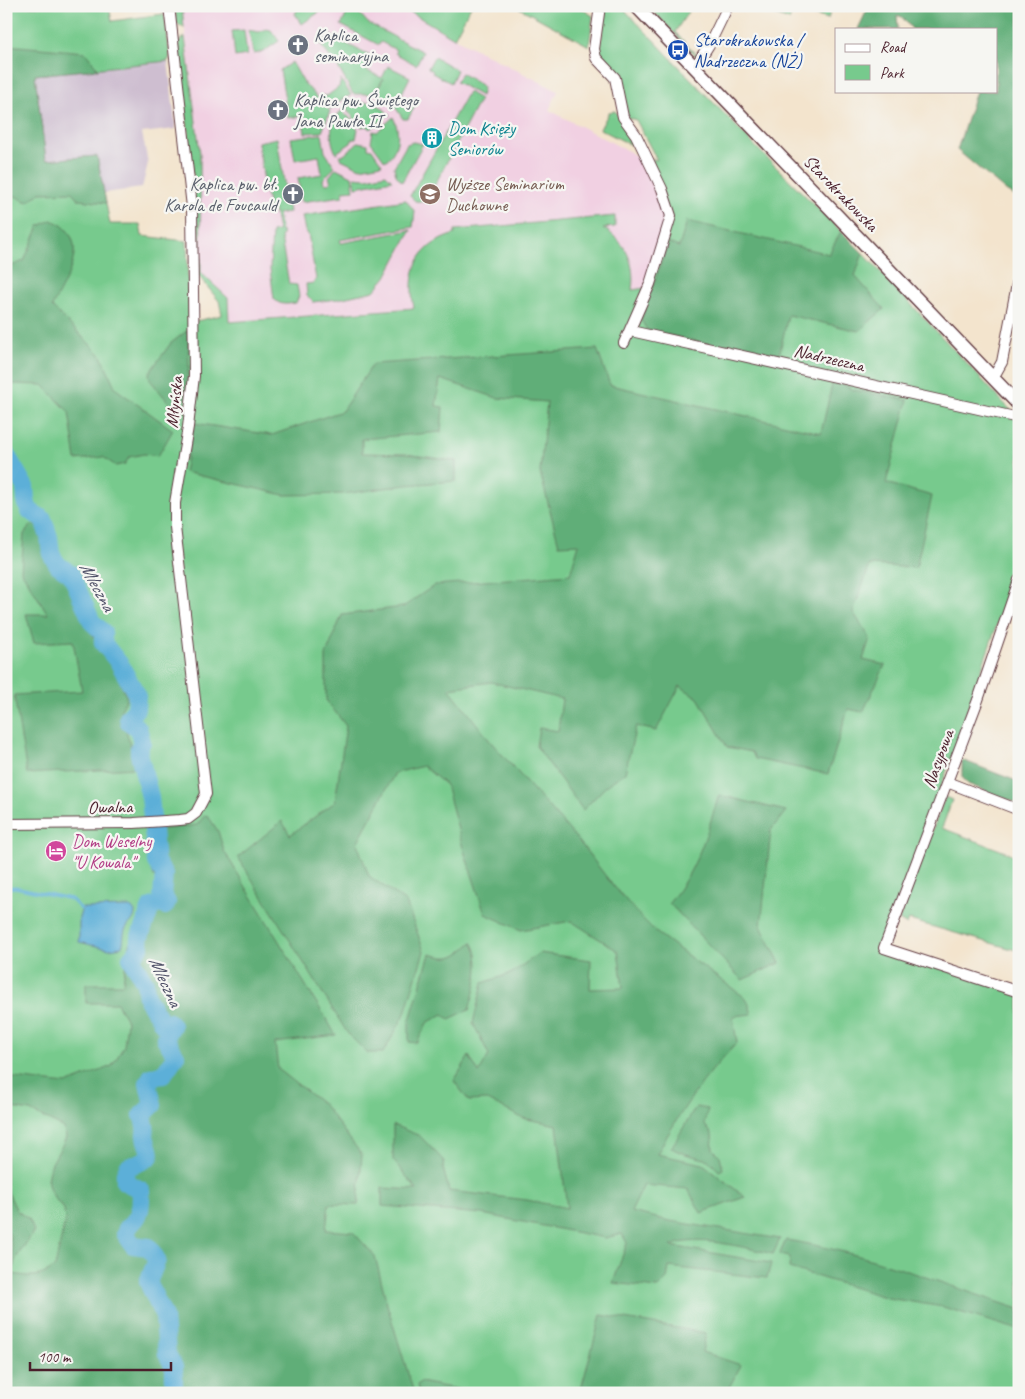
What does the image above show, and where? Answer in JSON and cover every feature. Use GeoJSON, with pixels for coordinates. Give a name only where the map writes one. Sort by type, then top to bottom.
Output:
{"type":"FeatureCollection","features":[{"type":"Feature","properties":{"kind":"street","name":"Młyńska"},"geometry":{"type":"LineString","coordinates":[[169,6],[192,207],[194,376],[188,427],[175,503],[174,527],[205,777],[204,800]]}},
{"type":"Feature","properties":{"kind":"street"},"geometry":{"type":"LineString","coordinates":[[600,6],[594,49],[596,58],[615,78],[623,116],[636,135],[662,189],[671,216],[650,284],[631,331],[624,343]]}},
{"type":"Feature","properties":{"kind":"street","name":"Starokrakowska"},"geometry":{"type":"LineString","coordinates":[[636,6],[1019,405]]}},
{"type":"Feature","properties":{"kind":"street"},"geometry":{"type":"LineString","coordinates":[[695,67],[710,43],[728,6]]}},
{"type":"Feature","properties":{"kind":"street"},"geometry":{"type":"LineString","coordinates":[[993,378],[1002,362],[1019,274]]}},
{"type":"Feature","properties":{"kind":"street","name":"Nadrzeczna"},"geometry":{"type":"LineString","coordinates":[[631,331],[1019,418]]}},
{"type":"Feature","properties":{"kind":"street","name":"Nasypowa"},"geometry":{"type":"LineString","coordinates":[[1019,580],[947,782],[884,948],[1019,992]]}},
{"type":"Feature","properties":{"kind":"street"},"geometry":{"type":"LineString","coordinates":[[947,782],[1019,810]]}},
{"type":"Feature","properties":{"kind":"street","name":"Owalna"},"geometry":{"type":"LineString","coordinates":[[6,824],[147,822],[188,819],[196,813],[204,800]]}},
{"type":"Feature","properties":{"kind":"shaded area","name":"Wyższe Seminarium Duchowne"},"geometry":{"type":"Polygon","coordinates":[[[182,6],[400,6],[454,38],[558,91],[549,110],[630,152],[650,170],[667,217],[645,288],[202,375],[229,322],[228,298],[201,273],[200,153],[182,6]]]}},
{"type":"Feature","properties":{"kind":"shaded area"},"geometry":{"type":"Polygon","coordinates":[[[168,61],[176,129],[142,133],[148,163],[142,188],[104,193],[97,156],[46,161],[35,75],[168,61]]]}},
{"type":"Feature","properties":{"kind":"green space"},"geometry":{"type":"Polygon","coordinates":[[[6,6],[109,6],[112,21],[163,14],[165,17],[170,57],[168,61],[35,75],[46,160],[97,156],[110,224],[140,224],[142,236],[187,241],[189,327],[196,321],[222,315],[219,301],[197,274],[194,184],[178,42],[185,37],[200,153],[201,273],[228,298],[229,322],[414,308],[412,283],[418,262],[423,253],[432,245],[455,234],[455,230],[615,216],[615,227],[603,228],[618,240],[628,254],[633,280],[632,290],[645,288],[667,217],[652,159],[657,160],[636,120],[628,118],[621,78],[599,57],[606,6],[621,6],[756,147],[863,253],[1019,419],[1019,566],[1006,598],[946,773],[880,947],[1019,994],[1019,1393],[6,1393],[6,6]]]}},
{"type":"Feature","properties":{"kind":"green space"},"geometry":{"type":"Polygon","coordinates":[[[175,6],[182,6],[184,28],[176,23],[175,6]]]}},
{"type":"Feature","properties":{"kind":"green space"},"geometry":{"type":"Polygon","coordinates":[[[299,6],[322,6],[318,13],[302,24],[295,14],[299,6]]]}},
{"type":"Feature","properties":{"kind":"green space"},"geometry":{"type":"Polygon","coordinates":[[[351,6],[368,23],[423,52],[416,65],[395,53],[396,50],[381,42],[379,45],[341,25],[351,6]]]}},
{"type":"Feature","properties":{"kind":"green space"},"geometry":{"type":"Polygon","coordinates":[[[400,6],[471,6],[454,38],[400,6]]]}},
{"type":"Feature","properties":{"kind":"green space"},"geometry":{"type":"Polygon","coordinates":[[[516,6],[578,6],[593,16],[589,46],[516,6]]]}},
{"type":"Feature","properties":{"kind":"green space"},"geometry":{"type":"Polygon","coordinates":[[[648,6],[692,6],[675,32],[696,54],[706,44],[697,57],[648,6]]]}},
{"type":"Feature","properties":{"kind":"green space"},"geometry":{"type":"Polygon","coordinates":[[[767,6],[832,6],[828,19],[793,9],[789,20],[765,11],[767,6]]]}},
{"type":"Feature","properties":{"kind":"green space"},"geometry":{"type":"Polygon","coordinates":[[[869,6],[1019,6],[1017,197],[1007,192],[957,150],[976,92],[998,92],[998,28],[911,28],[902,17],[897,15],[898,28],[858,28],[869,6]]]}},
{"type":"Feature","properties":{"kind":"green space"},"geometry":{"type":"Polygon","coordinates":[[[266,29],[271,30],[279,41],[263,52],[254,54],[248,30],[259,32],[266,29]]]}},
{"type":"Feature","properties":{"kind":"green space"},"geometry":{"type":"Polygon","coordinates":[[[244,30],[247,55],[235,57],[232,31],[244,30]]]}},
{"type":"Feature","properties":{"kind":"green space"},"geometry":{"type":"Polygon","coordinates":[[[330,35],[372,57],[366,70],[382,78],[388,66],[410,77],[400,97],[415,106],[408,119],[403,119],[392,102],[376,94],[383,79],[374,94],[353,94],[338,67],[319,43],[330,35]]]}},
{"type":"Feature","properties":{"kind":"green space"},"geometry":{"type":"Polygon","coordinates":[[[6,45],[85,52],[98,69],[35,75],[46,160],[97,156],[106,203],[79,200],[72,192],[40,193],[27,202],[9,193],[6,187],[6,45]]]}},
{"type":"Feature","properties":{"kind":"green space"},"geometry":{"type":"Polygon","coordinates":[[[434,57],[457,70],[451,83],[432,73],[433,71],[428,68],[434,57]]]}},
{"type":"Feature","properties":{"kind":"green space"},"geometry":{"type":"Polygon","coordinates":[[[292,62],[304,83],[330,111],[322,132],[305,133],[302,116],[288,118],[280,70],[292,62]]]}},
{"type":"Feature","properties":{"kind":"green space"},"geometry":{"type":"Polygon","coordinates":[[[461,73],[481,85],[483,88],[481,96],[456,82],[461,73]]]}},
{"type":"Feature","properties":{"kind":"green space"},"geometry":{"type":"Polygon","coordinates":[[[341,80],[351,95],[341,100],[331,109],[319,95],[327,96],[339,87],[341,80]]]}},
{"type":"Feature","properties":{"kind":"green space"},"geometry":{"type":"Polygon","coordinates":[[[468,92],[480,99],[429,196],[425,202],[415,201],[410,196],[468,92]]]}},
{"type":"Feature","properties":{"kind":"green space"},"geometry":{"type":"Polygon","coordinates":[[[368,102],[380,106],[390,115],[384,116],[371,129],[367,126],[361,127],[361,123],[357,122],[346,108],[355,103],[368,102]]]}},
{"type":"Feature","properties":{"kind":"green space"},"geometry":{"type":"Polygon","coordinates":[[[343,109],[345,115],[348,116],[358,129],[356,139],[352,139],[351,143],[336,153],[331,135],[335,119],[343,109]]]}},
{"type":"Feature","properties":{"kind":"green space"},"geometry":{"type":"Polygon","coordinates":[[[615,111],[633,140],[631,145],[600,129],[609,112],[615,111]]]}},
{"type":"Feature","properties":{"kind":"green space"},"geometry":{"type":"Polygon","coordinates":[[[393,117],[398,135],[396,147],[385,161],[371,142],[373,131],[377,132],[393,117]]]}},
{"type":"Feature","properties":{"kind":"green space"},"geometry":{"type":"Polygon","coordinates":[[[322,134],[325,152],[335,167],[323,179],[324,183],[328,184],[331,182],[329,177],[336,168],[352,176],[354,190],[343,191],[343,196],[301,202],[298,178],[322,174],[319,156],[295,160],[291,138],[322,134]]]}},
{"type":"Feature","properties":{"kind":"green space"},"geometry":{"type":"Polygon","coordinates":[[[277,138],[289,212],[278,214],[281,232],[283,232],[281,238],[289,284],[297,285],[299,296],[296,303],[287,304],[281,304],[274,299],[270,269],[272,232],[278,231],[274,210],[269,211],[258,144],[258,142],[277,138]]]}},
{"type":"Feature","properties":{"kind":"green space"},"geometry":{"type":"Polygon","coordinates":[[[358,142],[368,144],[368,148],[372,149],[382,164],[360,168],[341,159],[339,156],[344,155],[358,142]]]}},
{"type":"Feature","properties":{"kind":"green space"},"geometry":{"type":"Polygon","coordinates":[[[413,142],[423,144],[402,182],[396,175],[394,167],[407,144],[413,142]]]}},
{"type":"Feature","properties":{"kind":"green space"},"geometry":{"type":"Polygon","coordinates":[[[386,174],[392,180],[356,187],[354,177],[367,178],[386,174]]]}},
{"type":"Feature","properties":{"kind":"green space"},"geometry":{"type":"Polygon","coordinates":[[[406,200],[415,212],[413,227],[340,240],[341,243],[411,230],[386,277],[374,291],[313,302],[307,296],[306,284],[314,283],[316,279],[308,234],[305,231],[302,216],[406,200]]]}},
{"type":"Feature","properties":{"kind":"green space"},"geometry":{"type":"Polygon","coordinates":[[[51,220],[65,228],[71,237],[74,247],[71,268],[52,307],[100,354],[116,389],[173,430],[158,456],[144,454],[129,457],[125,464],[116,466],[103,457],[76,460],[69,412],[43,385],[10,384],[6,389],[6,268],[24,261],[39,226],[51,220]]]}},
{"type":"Feature","properties":{"kind":"green space"},"geometry":{"type":"Polygon","coordinates":[[[687,221],[829,254],[841,231],[863,253],[855,276],[884,309],[859,331],[788,315],[778,360],[647,330],[641,320],[668,243],[679,247],[687,221]]]}},
{"type":"Feature","properties":{"kind":"green space"},"geometry":{"type":"Polygon","coordinates":[[[188,330],[189,367],[181,417],[150,380],[149,373],[171,343],[188,330]]]}},
{"type":"Feature","properties":{"kind":"green space"},"geometry":{"type":"Polygon","coordinates":[[[597,349],[610,385],[821,433],[833,380],[854,390],[908,400],[886,483],[932,496],[916,568],[870,565],[853,612],[870,638],[863,660],[885,665],[863,712],[848,709],[828,774],[755,759],[752,752],[727,747],[698,698],[680,686],[656,731],[636,726],[625,773],[608,784],[583,810],[536,746],[539,728],[558,731],[562,699],[491,682],[449,688],[490,741],[578,840],[611,883],[641,917],[657,933],[747,999],[752,1014],[733,1016],[737,1043],[693,1095],[657,1154],[703,1164],[745,1197],[701,1213],[688,1189],[644,1185],[631,1212],[670,1221],[780,1239],[773,1254],[722,1243],[694,1241],[671,1246],[771,1263],[767,1278],[669,1267],[667,1279],[658,1288],[613,1283],[627,1243],[622,1234],[605,1238],[482,1214],[382,1206],[382,1188],[417,1190],[393,1160],[393,1125],[420,1136],[444,1161],[443,1168],[449,1191],[527,1200],[567,1208],[557,1125],[522,1118],[487,1100],[469,1101],[454,1081],[469,1056],[479,1073],[489,1055],[473,1023],[483,983],[512,973],[539,953],[591,960],[590,989],[623,988],[618,951],[571,921],[521,930],[485,914],[463,848],[446,785],[423,766],[395,773],[357,843],[369,876],[406,902],[424,951],[404,1016],[383,1053],[367,1053],[348,1034],[238,857],[282,821],[290,835],[335,802],[346,726],[326,700],[326,655],[342,615],[403,607],[435,585],[570,574],[579,544],[559,545],[540,472],[547,402],[497,398],[440,379],[436,406],[443,407],[441,432],[362,439],[362,453],[406,454],[456,461],[456,481],[406,485],[343,494],[284,495],[184,472],[194,423],[272,435],[342,411],[373,364],[597,349]]]}},
{"type":"Feature","properties":{"kind":"green space"},"geometry":{"type":"Polygon","coordinates":[[[31,525],[37,525],[47,562],[65,579],[85,622],[117,675],[127,698],[121,710],[136,768],[27,774],[14,695],[82,691],[73,641],[34,643],[26,614],[48,614],[21,571],[24,534],[31,525]]]}},
{"type":"Feature","properties":{"kind":"green space"},"geometry":{"type":"Polygon","coordinates":[[[962,760],[1019,782],[1019,804],[968,784],[962,777],[962,760]]]}},
{"type":"Feature","properties":{"kind":"green space"},"geometry":{"type":"Polygon","coordinates":[[[719,795],[786,811],[771,830],[761,926],[780,963],[742,980],[669,903],[694,865],[719,795]]]}},
{"type":"Feature","properties":{"kind":"green space"},"geometry":{"type":"Polygon","coordinates":[[[945,797],[952,800],[942,828],[1019,857],[1019,951],[909,920],[907,925],[899,920],[945,797]]]}},
{"type":"Feature","properties":{"kind":"green space"},"geometry":{"type":"Polygon","coordinates":[[[205,815],[208,816],[218,831],[224,851],[336,1035],[275,1043],[278,1069],[324,1105],[362,1155],[358,1205],[329,1204],[326,1230],[353,1232],[375,1256],[388,1308],[414,1393],[6,1393],[6,1257],[13,1257],[9,1233],[6,1232],[6,1188],[17,1211],[29,1219],[34,1231],[15,1260],[13,1274],[30,1276],[50,1271],[55,1267],[65,1221],[64,1209],[50,1190],[48,1174],[66,1138],[64,1128],[30,1111],[6,1107],[6,1077],[66,1084],[112,1066],[124,1046],[127,1021],[117,1003],[86,1003],[86,984],[123,984],[126,960],[132,937],[142,915],[157,895],[156,881],[150,866],[148,831],[197,825],[205,815]]]}},
{"type":"Feature","properties":{"kind":"green space"},"geometry":{"type":"Polygon","coordinates":[[[472,942],[476,949],[478,966],[476,984],[469,1010],[449,1019],[443,1014],[427,1023],[417,1043],[409,1042],[409,1023],[430,954],[443,957],[453,956],[472,942]]]}},
{"type":"Feature","properties":{"kind":"green space"},"geometry":{"type":"Polygon","coordinates":[[[696,1107],[708,1109],[704,1124],[712,1134],[713,1149],[720,1156],[723,1169],[719,1171],[708,1160],[671,1148],[696,1107]]]}},
{"type":"Feature","properties":{"kind":"green space"},"geometry":{"type":"Polygon","coordinates":[[[786,1240],[845,1252],[1019,1309],[1019,1330],[943,1307],[888,1298],[789,1268],[790,1257],[779,1255],[786,1240]]]}},
{"type":"Feature","properties":{"kind":"green space"},"geometry":{"type":"Polygon","coordinates":[[[601,1315],[706,1333],[702,1352],[741,1365],[726,1393],[580,1393],[601,1315]]]}},
{"type":"Feature","properties":{"kind":"green space"},"geometry":{"type":"Polygon","coordinates":[[[420,1382],[475,1393],[419,1393],[417,1385],[420,1382]]]}},
{"type":"Feature","properties":{"kind":"water"},"geometry":{"type":"Polygon","coordinates":[[[131,907],[135,912],[125,930],[122,947],[109,949],[79,942],[79,918],[82,908],[131,907]]]}},
{"type":"Feature","properties":{"kind":"waterway","name":"Mleczna"},"geometry":{"type":"LineString","coordinates":[[6,454],[25,487],[29,510],[43,519],[49,537],[51,554],[58,565],[71,574],[92,622],[103,632],[103,643],[119,663],[137,695],[136,709],[128,718],[129,722],[138,728],[142,742],[139,754],[150,797],[156,862],[164,874],[162,895],[167,902],[165,906],[160,904],[151,907],[139,939],[140,948],[131,958],[145,983],[147,998],[163,1024],[169,1022],[172,1026],[165,1038],[176,1056],[163,1075],[151,1077],[148,1083],[153,1105],[142,1115],[150,1156],[128,1167],[125,1173],[125,1182],[141,1190],[139,1213],[125,1233],[133,1245],[149,1247],[157,1260],[148,1282],[164,1317],[167,1354],[174,1367],[174,1393]]}},
{"type":"Feature","properties":{"kind":"waterway"},"geometry":{"type":"LineString","coordinates":[[6,888],[15,887],[71,899],[81,909]]}},
{"type":"Feature","properties":{"kind":"place","name":"Kaplica seminaryjna"},"geometry":{"type":"Point","coordinates":[298,45]}},
{"type":"Feature","properties":{"kind":"place","name":"Starokrakowska / Nadrzeczna (NŻ)"},"geometry":{"type":"Point","coordinates":[678,50]}},
{"type":"Feature","properties":{"kind":"place","name":"Kaplica pw. Świętego Jana Pawła II"},"geometry":{"type":"Point","coordinates":[278,110]}},
{"type":"Feature","properties":{"kind":"place","name":"Dom Księży Seniorów"},"geometry":{"type":"Point","coordinates":[432,138]}},
{"type":"Feature","properties":{"kind":"place","name":"Kaplica pw. bł. Karola de Foucauld"},"geometry":{"type":"Point","coordinates":[293,194]}},
{"type":"Feature","properties":{"kind":"place","name":"Wyższe Seminarium Duchowne"},"geometry":{"type":"Point","coordinates":[430,194]}},
{"type":"Feature","properties":{"kind":"place","name":"Dom Weselny \"U Kowala\""},"geometry":{"type":"Point","coordinates":[56,851]}}]}
